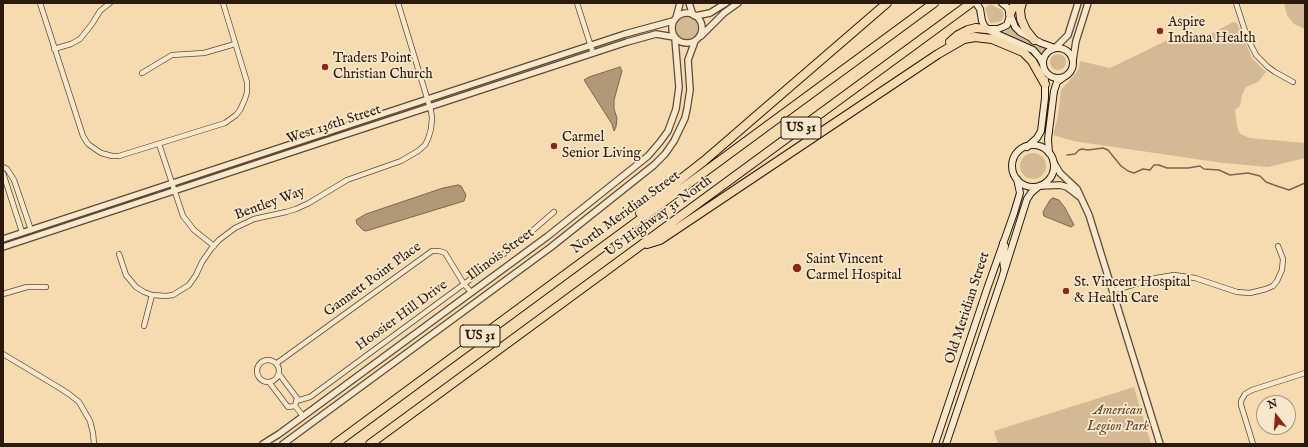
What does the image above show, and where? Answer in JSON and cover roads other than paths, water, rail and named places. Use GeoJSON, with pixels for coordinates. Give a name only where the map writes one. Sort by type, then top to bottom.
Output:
{"type":"FeatureCollection","features":[{"type":"Feature","properties":{"kind":"highway"},"geometry":{"type":"LineString","coordinates":[[868,19],[882,3]]}},
{"type":"Feature","properties":{"kind":"highway"},"geometry":{"type":"LineString","coordinates":[[626,229],[649,204],[712,154],[887,3]]}},
{"type":"Feature","properties":{"kind":"highway","name":"North Meridian Street"},"geometry":{"type":"LineString","coordinates":[[335,444],[934,3]]}},
{"type":"Feature","properties":{"kind":"highway","name":"US Highway 31 North"},"geometry":{"type":"LineString","coordinates":[[370,444],[971,3]]}},
{"type":"Feature","properties":{"kind":"highway"},"geometry":{"type":"LineString","coordinates":[[1010,14],[1015,3]]}},
{"type":"Feature","properties":{"kind":"highway"},"geometry":{"type":"LineString","coordinates":[[1022,3],[1020,10],[1021,19],[1026,30],[1034,40]]}},
{"type":"Feature","properties":{"kind":"highway"},"geometry":{"type":"LineString","coordinates":[[938,54],[963,32],[976,28],[986,29]]}},
{"type":"Feature","properties":{"kind":"highway"},"geometry":{"type":"LineString","coordinates":[[640,246],[660,240],[938,54],[964,39],[992,39],[1027,54],[1045,84]]}},
{"type":"Feature","properties":{"kind":"main road"},"geometry":{"type":"LineString","coordinates":[[976,3],[980,10],[982,22],[986,29],[1033,50],[1040,58],[1046,71],[1056,78],[1064,76]]}},
{"type":"Feature","properties":{"kind":"main road"},"geometry":{"type":"LineString","coordinates":[[1002,3],[1008,8],[1017,29],[1045,45],[1055,48],[1062,48],[1068,51],[1073,60],[1070,72],[1058,81],[1054,89],[1048,135],[1049,152],[1054,163],[1054,170],[1046,183],[1040,186],[1029,187],[1017,180],[1012,169],[1014,159],[1019,151],[1027,147],[1037,138],[1041,131],[1045,98],[1044,56],[1055,48]]}},
{"type":"Feature","properties":{"kind":"main road"},"geometry":{"type":"LineString","coordinates":[[986,29],[998,29],[1004,27],[1008,22],[1010,14]]}},
{"type":"Feature","properties":{"kind":"main road"},"geometry":{"type":"LineString","coordinates":[[1027,147],[1039,146],[1049,152]]}},
{"type":"Feature","properties":{"kind":"main road","name":"Old Meridian Street"},"geometry":{"type":"LineString","coordinates":[[936,444],[1019,198],[1020,190],[1017,180]]}},
{"type":"Feature","properties":{"kind":"main road","name":"Old Meridian Street"},"geometry":{"type":"LineString","coordinates":[[946,444],[1027,199],[1031,192],[1040,186]]}},
{"type":"Feature","properties":{"kind":"main road"},"geometry":{"type":"LineString","coordinates":[[1003,242],[1005,246],[1003,260],[1004,270]]}},
{"type":"Feature","properties":{"kind":"main road"},"geometry":{"type":"LineString","coordinates":[[966,352],[976,355]]}},
{"type":"Feature","properties":{"kind":"street"},"geometry":{"type":"LineString","coordinates":[[40,3],[80,132],[88,144],[101,153],[112,156],[119,156],[159,144],[225,122],[236,115],[240,110],[247,92],[247,82],[223,3]]}},
{"type":"Feature","properties":{"kind":"street"},"geometry":{"type":"LineString","coordinates":[[54,49],[71,44],[80,39],[88,30],[100,11],[110,3]]}},
{"type":"Feature","properties":{"kind":"street","name":"Bentley Way"},"geometry":{"type":"LineString","coordinates":[[119,254],[126,275],[131,282],[144,292],[152,295],[173,295],[189,285],[206,256],[214,246],[228,233],[243,224],[296,209],[356,176],[401,161],[418,152],[425,145],[428,139],[432,118],[398,3]]}},
{"type":"Feature","properties":{"kind":"street"},"geometry":{"type":"LineString","coordinates":[[577,3],[593,53]]}},
{"type":"Feature","properties":{"kind":"street"},"geometry":{"type":"LineString","coordinates":[[680,3],[671,29],[675,38],[686,44],[696,40],[724,13],[738,3]]}},
{"type":"Feature","properties":{"kind":"street"},"geometry":{"type":"LineString","coordinates":[[689,3],[694,15],[700,21],[702,26],[702,32],[696,40]]}},
{"type":"Feature","properties":{"kind":"street"},"geometry":{"type":"LineString","coordinates":[[674,19],[680,14],[686,13],[694,15],[710,13],[726,3]]}},
{"type":"Feature","properties":{"kind":"street"},"geometry":{"type":"LineString","coordinates":[[1055,48],[1068,35],[1078,3]]}},
{"type":"Feature","properties":{"kind":"street"},"geometry":{"type":"LineString","coordinates":[[1073,60],[1076,40],[1088,3]]}},
{"type":"Feature","properties":{"kind":"street"},"geometry":{"type":"LineString","coordinates":[[1236,3],[1256,55],[1275,72],[1293,82]]}},
{"type":"Feature","properties":{"kind":"street","name":"West 136th Street"},"geometry":{"type":"LineString","coordinates":[[3,247],[173,187],[428,103],[591,45],[674,19]]}},
{"type":"Feature","properties":{"kind":"street","name":"West 136th Street"},"geometry":{"type":"LineString","coordinates":[[428,103],[656,34],[675,38]]}},
{"type":"Feature","properties":{"kind":"street","name":"Illinois Street"},"geometry":{"type":"LineString","coordinates":[[263,444],[563,224],[648,156],[660,142],[671,124],[678,102],[679,87],[675,38]]}},
{"type":"Feature","properties":{"kind":"street","name":"Illinois Street"},"geometry":{"type":"LineString","coordinates":[[283,444],[551,248],[654,165],[665,154],[674,141],[685,118],[690,90],[688,60],[696,40]]}},
{"type":"Feature","properties":{"kind":"street"},"geometry":{"type":"LineString","coordinates":[[142,73],[172,55],[204,53],[235,44]]}},
{"type":"Feature","properties":{"kind":"street"},"geometry":{"type":"LineString","coordinates":[[159,144],[183,216],[187,223],[214,246]]}},
{"type":"Feature","properties":{"kind":"street"},"geometry":{"type":"LineString","coordinates":[[1054,163],[1060,173],[1077,189],[1089,215],[1160,444]]}},
{"type":"Feature","properties":{"kind":"street"},"geometry":{"type":"LineString","coordinates":[[3,167],[14,180],[31,230]]}},
{"type":"Feature","properties":{"kind":"street"},"geometry":{"type":"LineString","coordinates":[[3,173],[22,232]]}},
{"type":"Feature","properties":{"kind":"street"},"geometry":{"type":"LineString","coordinates":[[1040,186],[1053,184],[1064,186],[1080,197]]}},
{"type":"Feature","properties":{"kind":"street","name":"West 136th Street"},"geometry":{"type":"LineString","coordinates":[[3,239],[173,187]]}},
{"type":"Feature","properties":{"kind":"street","name":"Hoosier Hill Drive"},"geometry":{"type":"LineString","coordinates":[[296,403],[310,397],[464,284],[517,244],[554,212]]}},
{"type":"Feature","properties":{"kind":"street"},"geometry":{"type":"LineString","coordinates":[[1112,291],[1156,278],[1174,276],[1195,278],[1237,292],[1250,293],[1266,289],[1273,286],[1282,270],[1283,262],[1278,246]]}},
{"type":"Feature","properties":{"kind":"street","name":"Gannett Point Place"},"geometry":{"type":"LineString","coordinates":[[277,363],[432,251],[445,253],[464,284],[471,292]]}},
{"type":"Feature","properties":{"kind":"street"},"geometry":{"type":"LineString","coordinates":[[3,294],[27,287],[46,287]]}},
{"type":"Feature","properties":{"kind":"street"},"geometry":{"type":"LineString","coordinates":[[144,326],[152,295]]}},
{"type":"Feature","properties":{"kind":"street"},"geometry":{"type":"LineString","coordinates":[[3,354],[70,394],[79,402],[90,421],[94,444]]}},
{"type":"Feature","properties":{"kind":"street"},"geometry":{"type":"LineString","coordinates":[[267,359],[274,360],[280,369],[279,374],[276,379],[265,382],[257,373],[258,365],[260,362],[267,359]]}},
{"type":"Feature","properties":{"kind":"street"},"geometry":{"type":"LineString","coordinates":[[1253,444],[1241,405],[1241,401],[1245,394],[1252,390],[1305,373]]}},
{"type":"Feature","properties":{"kind":"street"},"geometry":{"type":"LineString","coordinates":[[279,374],[297,398],[296,403],[303,416]]}},
{"type":"Feature","properties":{"kind":"street"},"geometry":{"type":"LineString","coordinates":[[269,382],[288,407],[296,403]]}},
{"type":"Feature","properties":{"kind":"waterway"},"geometry":{"type":"LineString","coordinates":[[1067,155],[1075,154],[1082,149],[1088,150],[1103,148],[1108,150],[1121,166],[1134,173],[1143,169],[1150,170],[1154,165],[1167,168],[1188,168],[1200,166],[1204,169],[1219,170],[1230,175],[1248,173],[1260,176],[1266,182],[1289,190],[1305,183]]}},
{"type":"Feature","properties":{"kind":"place","name":"Aspire Indiana Health"},"geometry":{"type":"Point","coordinates":[1160,31]}},
{"type":"Feature","properties":{"kind":"place","name":"Traders Point Christian Church"},"geometry":{"type":"Point","coordinates":[325,67]}},
{"type":"Feature","properties":{"kind":"place","name":"Carmel Senior Living"},"geometry":{"type":"Point","coordinates":[554,146]}},
{"type":"Feature","properties":{"kind":"place","name":"Saint Vincent Carmel Hospital"},"geometry":{"type":"Point","coordinates":[797,268]}},
{"type":"Feature","properties":{"kind":"place","name":"St. Vincent Hospital & Health Care"},"geometry":{"type":"Point","coordinates":[1066,291]}},
{"type":"Feature","properties":{"kind":"park label","name":"American Legion Park"},"geometry":{"type":"Point","coordinates":[1118,420]}}]}
